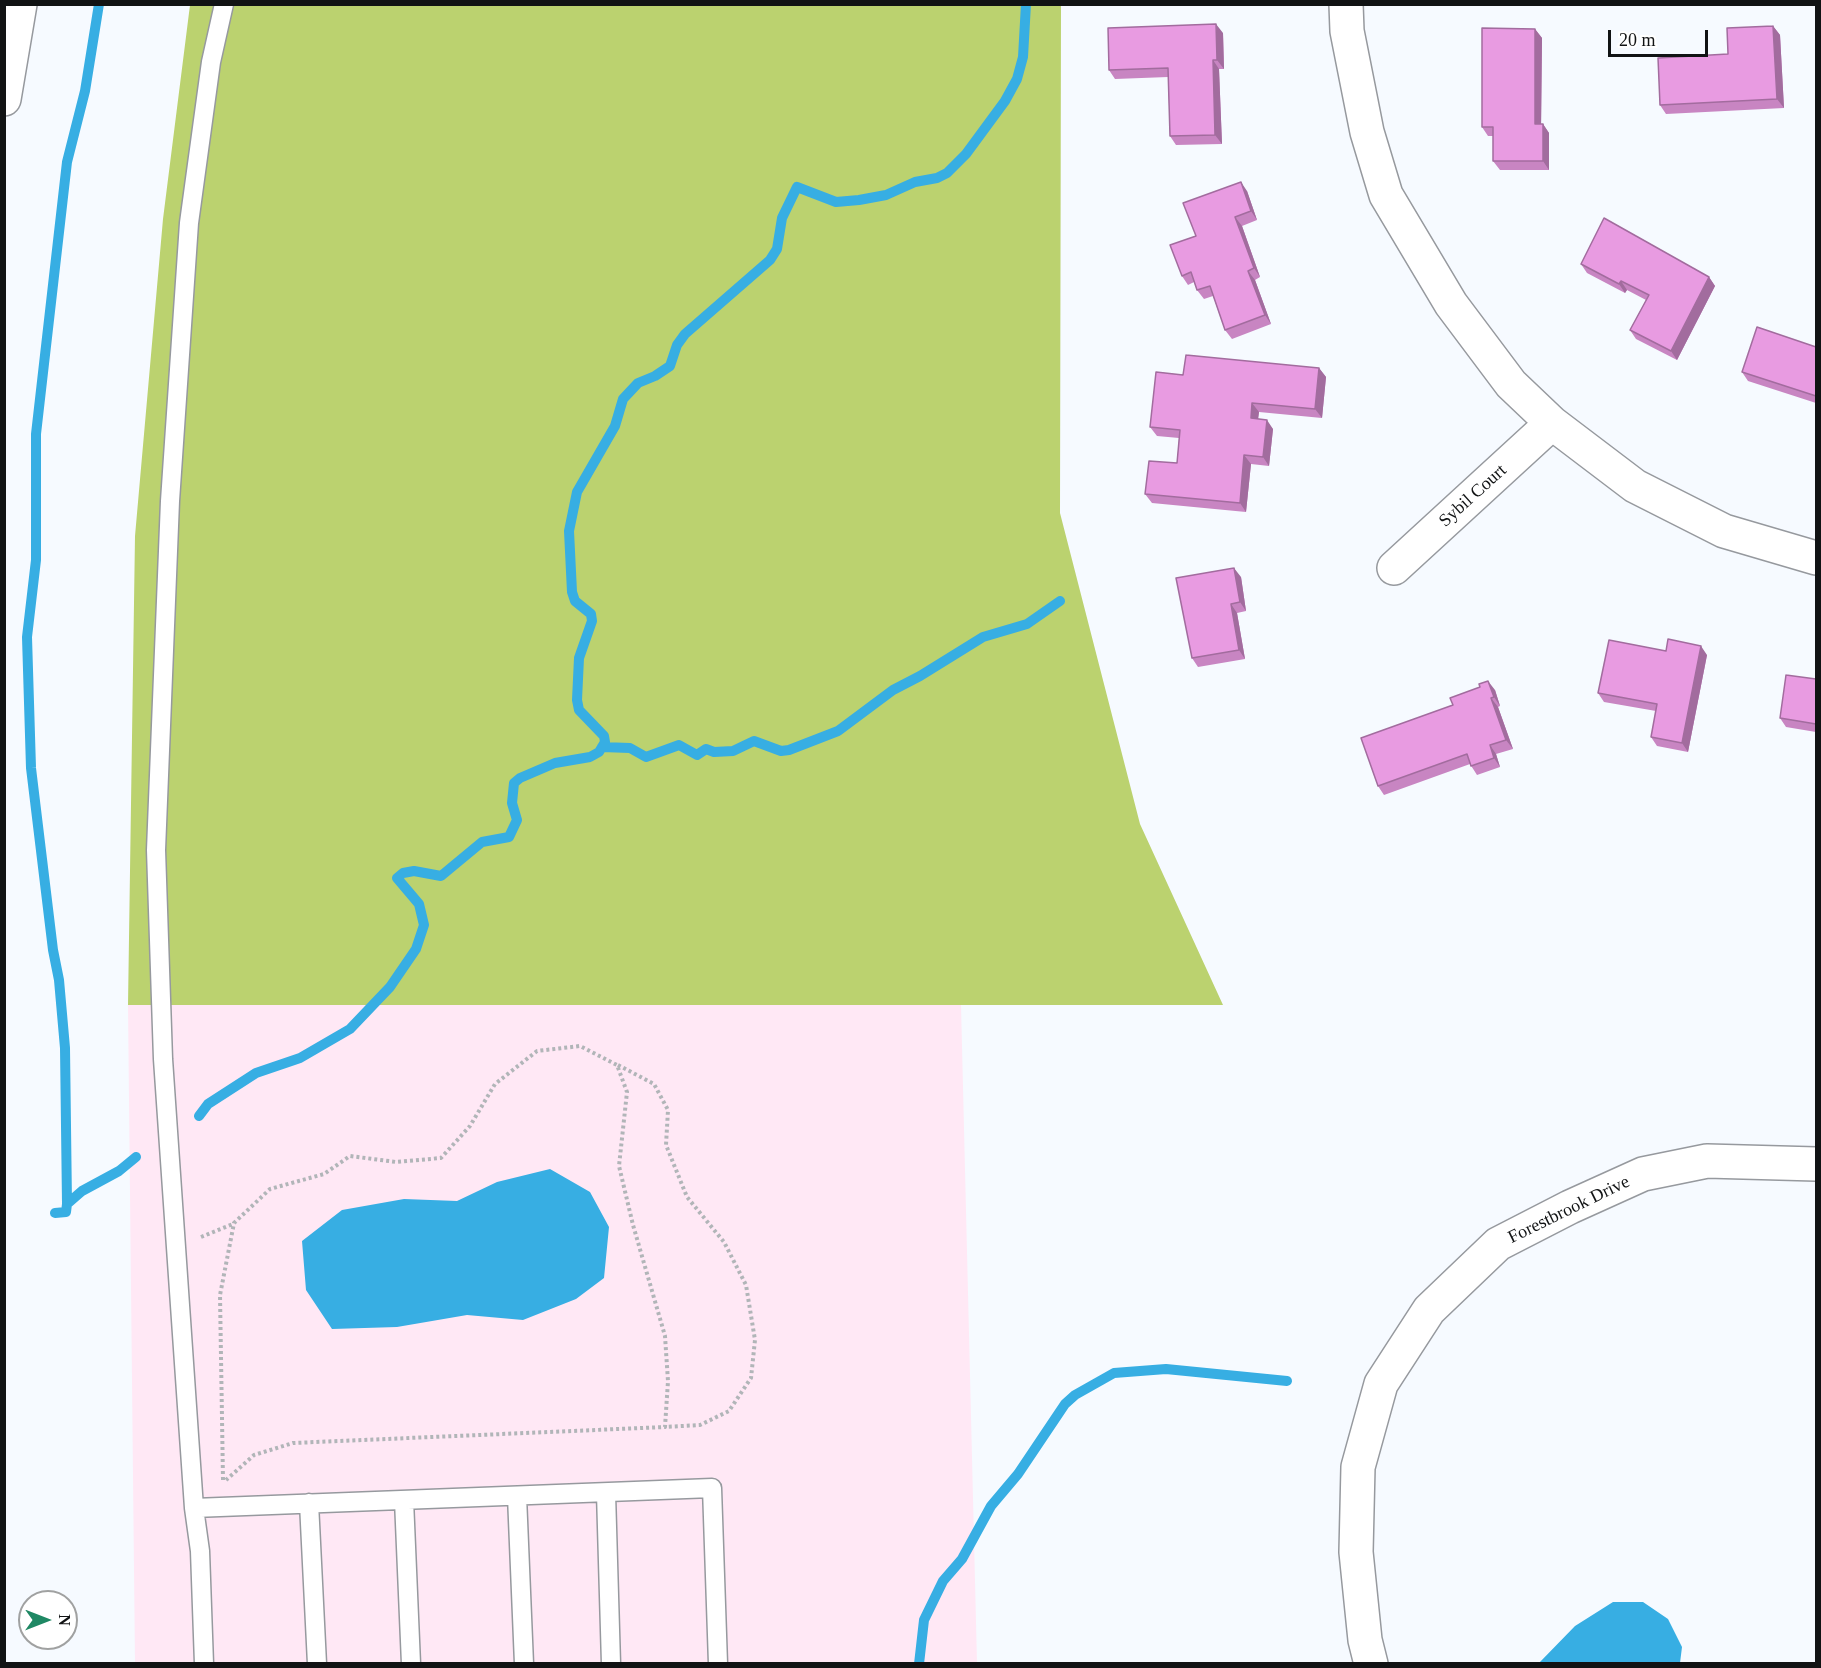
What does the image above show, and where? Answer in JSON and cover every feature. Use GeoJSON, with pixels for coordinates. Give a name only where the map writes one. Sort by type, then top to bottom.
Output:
{"type":"FeatureCollection","features":[{"type":"Feature","properties":{"kind":"main road"},"geometry":{"type":"LineString","coordinates":[[4,99],[20,4]]}},
{"type":"Feature","properties":{"kind":"main road"},"geometry":{"type":"LineString","coordinates":[[1346,4],[1347,31],[1367,132],[1386,195],[1450,304],[1511,384],[1552,423],[1635,486],[1724,531],[1816,558]]}},
{"type":"Feature","properties":{"kind":"main road","name":"Sybil Court"},"geometry":{"type":"LineString","coordinates":[[1394,568],[1552,423]]}},
{"type":"Feature","properties":{"kind":"main road","name":"Forestbrook Drive"},"geometry":{"type":"LineString","coordinates":[[1371,1664],[1365,1640],[1356,1552],[1358,1467],[1381,1384],[1429,1310],[1498,1244],[1570,1207],[1643,1174],[1707,1161],[1816,1164]]}},
{"type":"Feature","properties":{"kind":"lane"},"geometry":{"type":"LineString","coordinates":[[204,1664],[200,1551],[194,1508],[164,1059],[156,850],[170,501],[189,223],[211,62],[224,4]]}},
{"type":"Feature","properties":{"kind":"lane"},"geometry":{"type":"LineString","coordinates":[[194,1508],[712,1488],[718,1664]]}},
{"type":"Feature","properties":{"kind":"lane"},"geometry":{"type":"LineString","coordinates":[[606,1493],[611,1664]]}},
{"type":"Feature","properties":{"kind":"lane"},"geometry":{"type":"LineString","coordinates":[[517,1496],[524,1664]]}},
{"type":"Feature","properties":{"kind":"lane"},"geometry":{"type":"LineString","coordinates":[[404,1500],[411,1664]]}},
{"type":"Feature","properties":{"kind":"lane"},"geometry":{"type":"LineString","coordinates":[[309,1503],[317,1664]]}},
{"type":"Feature","properties":{"kind":"path"},"geometry":{"type":"LineString","coordinates":[[176,1244],[210,1234],[234,1223],[270,1189],[324,1174],[350,1156],[396,1162],[441,1158],[470,1126],[495,1084],[537,1051],[580,1046],[654,1084],[668,1110],[666,1145],[687,1197],[724,1242],[746,1285],[755,1340],[751,1378],[729,1411],[700,1425],[293,1443],[254,1455],[223,1483],[220,1295],[234,1223]]}},
{"type":"Feature","properties":{"kind":"path"},"geometry":{"type":"LineString","coordinates":[[617,1065],[627,1092],[619,1166],[664,1336],[668,1381],[664,1427]]}},
{"type":"Feature","properties":{"kind":"shaded area"},"geometry":{"type":"Polygon","coordinates":[[[128,1005],[961,1005],[977,1663],[135,1663],[128,1005]]]}},
{"type":"Feature","properties":{"kind":"green space"},"geometry":{"type":"Polygon","coordinates":[[[190,5],[1061,5],[1060,513],[1140,824],[1223,1005],[128,1005],[135,536],[163,219],[190,5]]]}},
{"type":"Feature","properties":{"kind":"water"},"geometry":{"type":"Polygon","coordinates":[[[550,1169],[590,1192],[609,1227],[604,1278],[576,1299],[523,1320],[467,1315],[397,1327],[332,1329],[306,1290],[302,1241],[342,1210],[404,1199],[457,1201],[497,1182],[550,1169]]]}},
{"type":"Feature","properties":{"kind":"water"},"geometry":{"type":"Polygon","coordinates":[[[1613,1602],[1643,1602],[1668,1619],[1682,1647],[1680,1663],[1539,1663],[1575,1626],[1613,1602]]]}},
{"type":"Feature","properties":{"kind":"building"},"geometry":{"type":"Polygon","coordinates":[[[1216,24],[1217,60],[1213,60],[1215,135],[1170,136],[1168,68],[1109,70],[1108,28],[1216,24]]]}},
{"type":"Feature","properties":{"kind":"building"},"geometry":{"type":"Polygon","coordinates":[[[1773,26],[1777,99],[1660,105],[1658,58],[1728,54],[1727,28],[1773,26]]]}},
{"type":"Feature","properties":{"kind":"building"},"geometry":{"type":"Polygon","coordinates":[[[1482,28],[1535,29],[1535,124],[1543,124],[1543,161],[1493,161],[1493,127],[1482,127],[1482,28]]]}},
{"type":"Feature","properties":{"kind":"building"},"geometry":{"type":"Polygon","coordinates":[[[1241,182],[1251,211],[1235,217],[1254,268],[1248,271],[1265,315],[1225,330],[1210,286],[1197,290],[1191,272],[1182,276],[1170,245],[1196,236],[1183,203],[1241,182]]]}},
{"type":"Feature","properties":{"kind":"building"},"geometry":{"type":"Polygon","coordinates":[[[1604,218],[1709,277],[1671,351],[1630,330],[1649,295],[1621,281],[1619,284],[1581,264],[1604,218]]]}},
{"type":"Feature","properties":{"kind":"building"},"geometry":{"type":"Polygon","coordinates":[[[1757,327],[1816,347],[1816,396],[1742,372],[1757,327]]]}},
{"type":"Feature","properties":{"kind":"building"},"geometry":{"type":"Polygon","coordinates":[[[1186,355],[1319,368],[1315,409],[1252,403],[1251,418],[1267,420],[1263,457],[1244,455],[1240,503],[1145,494],[1149,461],[1177,463],[1180,430],[1150,427],[1156,372],[1183,375],[1186,355]]]}},
{"type":"Feature","properties":{"kind":"building"},"geometry":{"type":"Polygon","coordinates":[[[1234,568],[1240,602],[1231,604],[1239,650],[1192,658],[1176,578],[1234,568]]]}},
{"type":"Feature","properties":{"kind":"building"},"geometry":{"type":"Polygon","coordinates":[[[1668,639],[1701,646],[1682,743],[1651,737],[1657,704],[1598,693],[1609,640],[1666,651],[1668,639]]]}},
{"type":"Feature","properties":{"kind":"building"},"geometry":{"type":"Polygon","coordinates":[[[1786,675],[1816,679],[1816,724],[1780,718],[1786,675]]]}},
{"type":"Feature","properties":{"kind":"building"},"geometry":{"type":"Polygon","coordinates":[[[1488,681],[1494,697],[1491,698],[1506,740],[1490,745],[1494,758],[1471,766],[1467,754],[1378,786],[1361,738],[1453,705],[1450,698],[1480,687],[1479,684],[1488,681]]]}},
{"type":"Feature","properties":{"kind":"waterway"},"geometry":{"type":"LineString","coordinates":[[55,1213],[66,1212],[67,1204],[65,1048],[59,980],[53,950],[31,768],[27,637],[36,560],[36,434],[67,162],[85,91],[99,4]]}},
{"type":"Feature","properties":{"kind":"waterway"},"geometry":{"type":"LineString","coordinates":[[199,1116],[208,1104],[256,1073],[300,1058],[350,1029],[390,987],[416,949],[424,925],[419,904],[397,878],[403,873],[414,871],[441,876],[482,842],[509,837],[517,820],[512,803],[514,783],[520,778],[555,763],[590,757],[599,752],[605,742],[604,736],[579,710],[577,700],[579,658],[592,621],[591,614],[575,601],[572,592],[569,531],[577,492],[615,426],[623,399],[638,383],[670,366],[677,345],[685,334],[770,260],[777,249],[782,218],[797,187],[836,202],[859,200],[886,195],[915,182],[937,178],[947,173],[966,154],[1005,101],[1017,79],[1023,57],[1026,4]]}},
{"type":"Feature","properties":{"kind":"waterway"},"geometry":{"type":"LineString","coordinates":[[602,747],[630,748],[646,757],[679,745],[697,755],[706,749],[714,752],[733,751],[754,741],[781,751],[789,750],[838,731],[893,690],[983,637],[1027,624],[1060,601]]}},
{"type":"Feature","properties":{"kind":"waterway"},"geometry":{"type":"LineString","coordinates":[[67,1204],[82,1191],[119,1171],[136,1157]]}},
{"type":"Feature","properties":{"kind":"waterway"},"geometry":{"type":"LineString","coordinates":[[919,1664],[924,1620],[943,1581],[962,1559],[991,1506],[1018,1474],[1065,1404],[1075,1395],[1114,1373],[1166,1369],[1287,1381]]}}]}
